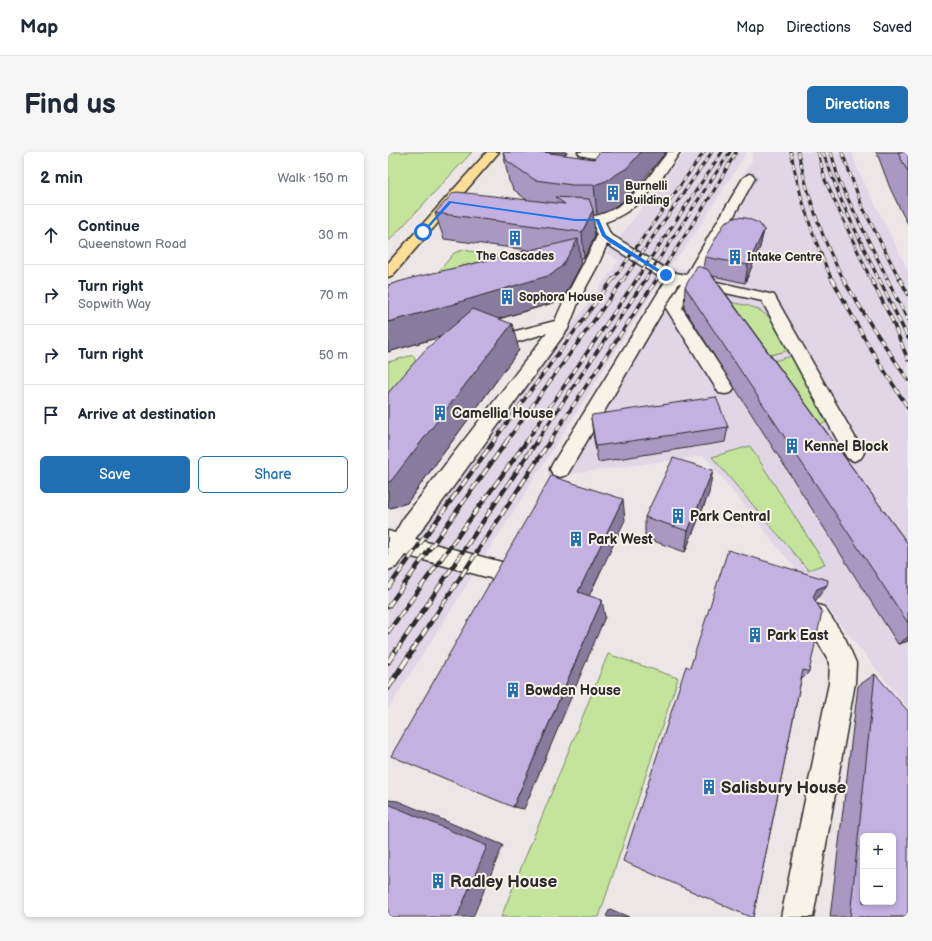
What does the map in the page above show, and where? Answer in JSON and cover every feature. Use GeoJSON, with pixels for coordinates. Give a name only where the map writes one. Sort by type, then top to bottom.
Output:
{"type":"FeatureCollection","features":[{"type":"Feature","properties":{"kind":"main road"},"geometry":{"type":"LineString","coordinates":[[388,272],[493,152]]}},
{"type":"Feature","properties":{"kind":"street"},"geometry":{"type":"LineString","coordinates":[[584,152],[596,154],[604,152]]}},
{"type":"Feature","properties":{"kind":"street"},"geometry":{"type":"LineString","coordinates":[[501,571],[392,548],[562,325],[572,298],[591,265],[601,228],[616,214],[632,204],[674,152]]}},
{"type":"Feature","properties":{"kind":"street"},"geometry":{"type":"LineString","coordinates":[[560,469],[748,178]]}},
{"type":"Feature","properties":{"kind":"street"},"geometry":{"type":"LineString","coordinates":[[450,202],[467,204]]}},
{"type":"Feature","properties":{"kind":"street"},"geometry":{"type":"LineString","coordinates":[[568,219],[601,228],[666,275],[768,298],[854,453]]}},
{"type":"Feature","properties":{"kind":"street"},"geometry":{"type":"LineString","coordinates":[[682,279],[674,308],[725,388]]}},
{"type":"Feature","properties":{"kind":"street"},"geometry":{"type":"LineString","coordinates":[[510,338],[543,328],[562,325]]}},
{"type":"Feature","properties":{"kind":"street"},"geometry":{"type":"LineString","coordinates":[[797,917],[842,683],[843,663],[836,647],[815,615]]}},
{"type":"Feature","properties":{"kind":"shaded area"},"geometry":{"type":"Polygon","coordinates":[[[685,152],[747,152],[689,243],[668,268],[388,709],[388,555],[400,558],[619,261],[607,253],[685,152]]]}},
{"type":"Feature","properties":{"kind":"shaded area"},"geometry":{"type":"Polygon","coordinates":[[[752,152],[852,152],[857,168],[908,270],[908,708],[704,456],[547,477],[673,267],[689,270],[752,160],[752,152]]]}},
{"type":"Feature","properties":{"kind":"green space"},"geometry":{"type":"Polygon","coordinates":[[[388,152],[472,152],[388,242],[388,152]]]}},
{"type":"Feature","properties":{"kind":"green space"},"geometry":{"type":"Polygon","coordinates":[[[463,250],[508,257],[414,301],[454,253],[463,250]]]}},
{"type":"Feature","properties":{"kind":"green space"},"geometry":{"type":"Polygon","coordinates":[[[733,303],[755,308],[763,312],[779,331],[790,350],[759,358],[721,305],[733,303]]]}},
{"type":"Feature","properties":{"kind":"green space"},"geometry":{"type":"Polygon","coordinates":[[[413,355],[419,367],[388,407],[388,362],[413,355]]]}},
{"type":"Feature","properties":{"kind":"green space"},"geometry":{"type":"Polygon","coordinates":[[[792,356],[829,421],[810,428],[759,365],[792,356]]]}},
{"type":"Feature","properties":{"kind":"green space"},"geometry":{"type":"Polygon","coordinates":[[[750,446],[825,564],[808,570],[712,457],[750,446]]]}},
{"type":"Feature","properties":{"kind":"green space"},"geometry":{"type":"Polygon","coordinates":[[[608,654],[678,678],[599,917],[501,917],[608,654]]]}},
{"type":"Feature","properties":{"kind":"building"},"geometry":{"type":"Polygon","coordinates":[[[503,152],[543,152],[594,159],[600,152],[641,152],[627,168],[606,181],[594,185],[572,185],[535,180],[507,161],[503,152]]]}},
{"type":"Feature","properties":{"kind":"building"},"geometry":{"type":"Polygon","coordinates":[[[898,152],[908,152],[908,172],[901,159],[898,152]]]}},
{"type":"Feature","properties":{"kind":"building"},"geometry":{"type":"Polygon","coordinates":[[[457,192],[565,204],[555,197],[589,199],[593,210],[582,232],[435,213],[453,193],[457,192]]]}},
{"type":"Feature","properties":{"kind":"building"},"geometry":{"type":"Polygon","coordinates":[[[737,217],[746,218],[759,223],[764,230],[748,265],[705,257],[725,222],[737,217]]]}},
{"type":"Feature","properties":{"kind":"building"},"geometry":{"type":"Polygon","coordinates":[[[578,239],[562,266],[551,275],[388,322],[388,285],[578,239]]]}},
{"type":"Feature","properties":{"kind":"building"},"geometry":{"type":"Polygon","coordinates":[[[697,266],[707,269],[908,544],[908,623],[685,287],[697,266]]]}},
{"type":"Feature","properties":{"kind":"building"},"geometry":{"type":"Polygon","coordinates":[[[473,309],[512,324],[391,481],[388,482],[388,393],[425,350],[473,309]]]}},
{"type":"Feature","properties":{"kind":"building"},"geometry":{"type":"Polygon","coordinates":[[[716,397],[728,427],[596,446],[591,418],[592,415],[716,397]]]}},
{"type":"Feature","properties":{"kind":"building"},"geometry":{"type":"Polygon","coordinates":[[[673,458],[713,470],[688,531],[645,517],[673,458]]]}},
{"type":"Feature","properties":{"kind":"building"},"geometry":{"type":"Polygon","coordinates":[[[551,476],[623,499],[578,592],[602,600],[513,807],[391,756],[551,476]]]}},
{"type":"Feature","properties":{"kind":"building"},"geometry":{"type":"Polygon","coordinates":[[[728,550],[828,580],[827,585],[817,589],[813,597],[822,612],[809,672],[803,670],[753,917],[623,861],[686,666],[690,668],[728,550]]]}},
{"type":"Feature","properties":{"kind":"building"},"geometry":{"type":"Polygon","coordinates":[[[875,674],[908,711],[908,917],[850,917],[875,674]]]}},
{"type":"Feature","properties":{"kind":"building","name":"Radley House"},"geometry":{"type":"Polygon","coordinates":[[[388,804],[487,846],[457,917],[388,917],[388,804]]]}},
{"type":"Feature","properties":{"kind":"railway"},"geometry":{"type":"LineString","coordinates":[[613,280],[704,152]]}},
{"type":"Feature","properties":{"kind":"railway"},"geometry":{"type":"LineString","coordinates":[[623,280],[712,152]]}},
{"type":"Feature","properties":{"kind":"railway"},"geometry":{"type":"LineString","coordinates":[[636,280],[722,152]]}},
{"type":"Feature","properties":{"kind":"railway"},"geometry":{"type":"LineString","coordinates":[[645,280],[730,152]]}},
{"type":"Feature","properties":{"kind":"railway"},"geometry":{"type":"LineString","coordinates":[[656,280],[712,194],[736,152]]}},
{"type":"Feature","properties":{"kind":"railway"},"geometry":{"type":"LineString","coordinates":[[791,152],[807,217],[832,280]]}},
{"type":"Feature","properties":{"kind":"railway"},"geometry":{"type":"LineString","coordinates":[[798,152],[816,217],[836,265],[844,280]]}},
{"type":"Feature","properties":{"kind":"railway"},"geometry":{"type":"LineString","coordinates":[[818,152],[825,180],[871,280]]}},
{"type":"Feature","properties":{"kind":"railway"},"geometry":{"type":"LineString","coordinates":[[823,152],[841,200],[879,280]]}},
{"type":"Feature","properties":{"kind":"railway"},"geometry":{"type":"LineString","coordinates":[[831,152],[839,181],[888,280]]}},
{"type":"Feature","properties":{"kind":"railway"},"geometry":{"type":"LineString","coordinates":[[842,152],[862,206],[900,280]]}},
{"type":"Feature","properties":{"kind":"railway"},"geometry":{"type":"LineString","coordinates":[[493,442],[613,279]]}},
{"type":"Feature","properties":{"kind":"railway"},"geometry":{"type":"LineString","coordinates":[[506,442],[624,279]]}},
{"type":"Feature","properties":{"kind":"railway"},"geometry":{"type":"LineString","coordinates":[[526,442],[637,279]]}},
{"type":"Feature","properties":{"kind":"railway"},"geometry":{"type":"LineString","coordinates":[[536,442],[646,279]]}},
{"type":"Feature","properties":{"kind":"railway"},"geometry":{"type":"LineString","coordinates":[[549,442],[657,279]]}},
{"type":"Feature","properties":{"kind":"railway"},"geometry":{"type":"LineString","coordinates":[[832,279],[870,348],[908,408]]}},
{"type":"Feature","properties":{"kind":"railway"},"geometry":{"type":"LineString","coordinates":[[843,279],[871,325],[908,380]]}},
{"type":"Feature","properties":{"kind":"railway"},"geometry":{"type":"LineString","coordinates":[[871,279],[892,320],[908,360]]}},
{"type":"Feature","properties":{"kind":"railway"},"geometry":{"type":"LineString","coordinates":[[879,279],[908,338]]}},
{"type":"Feature","properties":{"kind":"railway"},"geometry":{"type":"LineString","coordinates":[[887,279],[908,320]]}},
{"type":"Feature","properties":{"kind":"railway"},"geometry":{"type":"LineString","coordinates":[[900,279],[908,294]]}},
{"type":"Feature","properties":{"kind":"railway"},"geometry":{"type":"LineString","coordinates":[[388,588],[494,441]]}},
{"type":"Feature","properties":{"kind":"railway"},"geometry":{"type":"LineString","coordinates":[[388,607],[507,441]]}},
{"type":"Feature","properties":{"kind":"railway"},"geometry":{"type":"LineString","coordinates":[[388,632],[527,441]]}},
{"type":"Feature","properties":{"kind":"railway"},"geometry":{"type":"LineString","coordinates":[[396,651],[537,441]]}},
{"type":"Feature","properties":{"kind":"railway"},"geometry":{"type":"LineString","coordinates":[[412,651],[550,441]]}},
{"type":"Feature","properties":{"kind":"railway"},"geometry":{"type":"LineString","coordinates":[[388,662],[396,650]]}},
{"type":"Feature","properties":{"kind":"railway"},"geometry":{"type":"LineString","coordinates":[[388,688],[413,650]]}},
{"type":"Feature","properties":{"kind":"place","name":"Burnelli Building"},"geometry":{"type":"Point","coordinates":[613,193]}},
{"type":"Feature","properties":{"kind":"place","name":"The Cascades"},"geometry":{"type":"Point","coordinates":[515,238]}},
{"type":"Feature","properties":{"kind":"place","name":"Intake Centre"},"geometry":{"type":"Point","coordinates":[735,257]}},
{"type":"Feature","properties":{"kind":"place","name":"Sophora House"},"geometry":{"type":"Point","coordinates":[507,297]}},
{"type":"Feature","properties":{"kind":"place","name":"Camellia House"},"geometry":{"type":"Point","coordinates":[440,413]}},
{"type":"Feature","properties":{"kind":"place","name":"Kennel Block"},"geometry":{"type":"Point","coordinates":[792,446]}},
{"type":"Feature","properties":{"kind":"place","name":"Park Central"},"geometry":{"type":"Point","coordinates":[678,516]}},
{"type":"Feature","properties":{"kind":"place","name":"Park West"},"geometry":{"type":"Point","coordinates":[576,539]}},
{"type":"Feature","properties":{"kind":"place","name":"Park East"},"geometry":{"type":"Point","coordinates":[755,635]}},
{"type":"Feature","properties":{"kind":"place","name":"Bowden House"},"geometry":{"type":"Point","coordinates":[513,690]}},
{"type":"Feature","properties":{"kind":"place","name":"Salisbury House"},"geometry":{"type":"Point","coordinates":[709,787]}},
{"type":"Feature","properties":{"kind":"place","name":"Radley House"},"geometry":{"type":"Point","coordinates":[438,881]}},
{"type":"Feature","properties":{"kind":"route"},"geometry":{"type":"LineString","coordinates":[[423,232],[450,202],[575,220],[597,220],[601,225],[604,236],[610,241],[666,275]]}}]}
